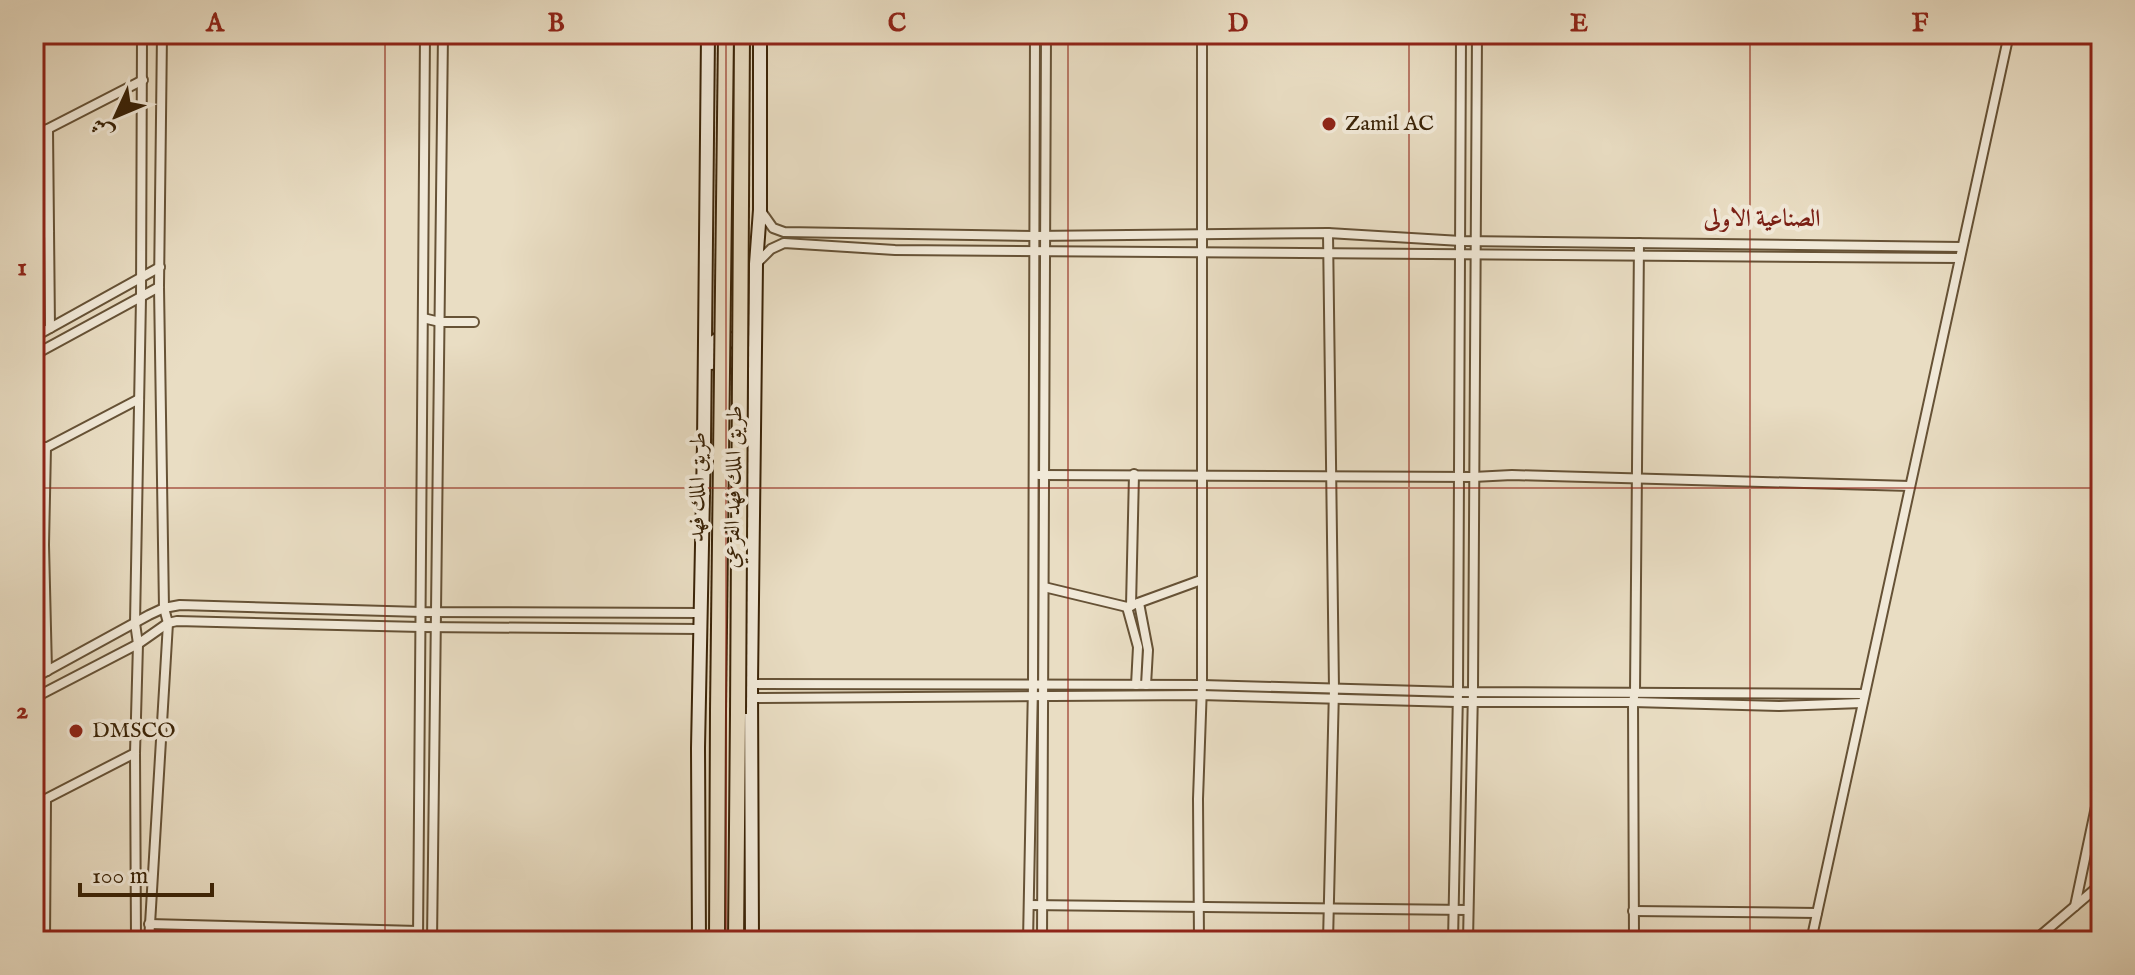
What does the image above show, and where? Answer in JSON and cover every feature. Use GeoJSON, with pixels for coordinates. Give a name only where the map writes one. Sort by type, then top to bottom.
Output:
{"type":"FeatureCollection","features":[{"type":"Feature","properties":{"kind":"highway","name":"طريق الملك فهد"},"geometry":{"type":"LineString","coordinates":[[717,941],[726,34]]}},
{"type":"Feature","properties":{"kind":"highway","name":"طريق الملك فهد"},"geometry":{"type":"LineString","coordinates":[[736,941],[742,34]]}},
{"type":"Feature","properties":{"kind":"main road","name":"طريق الملك فهد الفرعي"},"geometry":{"type":"LineString","coordinates":[[699,941],[708,34]]}},
{"type":"Feature","properties":{"kind":"main road","name":"طريق الملك فهد الفرعي"},"geometry":{"type":"LineString","coordinates":[[752,941],[751,691],[756,264],[760,210],[760,34]]}},
{"type":"Feature","properties":{"kind":"main road"},"geometry":{"type":"LineString","coordinates":[[704,444],[712,349],[718,338],[730,338],[745,355],[755,481]]}},
{"type":"Feature","properties":{"kind":"street"},"geometry":{"type":"LineString","coordinates":[[142,34],[135,753],[144,940]]}},
{"type":"Feature","properties":{"kind":"street"},"geometry":{"type":"LineString","coordinates":[[144,940],[149,924],[168,623],[164,608],[159,287],[162,34]]}},
{"type":"Feature","properties":{"kind":"street"},"geometry":{"type":"LineString","coordinates":[[149,924],[418,936],[425,34]]}},
{"type":"Feature","properties":{"kind":"street"},"geometry":{"type":"LineString","coordinates":[[432,941],[443,34]]}},
{"type":"Feature","properties":{"kind":"street"},"geometry":{"type":"LineString","coordinates":[[1028,941],[1035,34]]}},
{"type":"Feature","properties":{"kind":"street"},"geometry":{"type":"LineString","coordinates":[[1042,941],[1046,34]]}},
{"type":"Feature","properties":{"kind":"street"},"geometry":{"type":"LineString","coordinates":[[1199,941],[1202,34]]}},
{"type":"Feature","properties":{"kind":"street"},"geometry":{"type":"LineString","coordinates":[[1453,941],[1461,34]]}},
{"type":"Feature","properties":{"kind":"street"},"geometry":{"type":"LineString","coordinates":[[1468,941],[1477,34]]}},
{"type":"Feature","properties":{"kind":"street"},"geometry":{"type":"LineString","coordinates":[[1811,941],[2009,34]]}},
{"type":"Feature","properties":{"kind":"street"},"geometry":{"type":"LineString","coordinates":[[34,136],[143,80]]}},
{"type":"Feature","properties":{"kind":"street"},"geometry":{"type":"LineString","coordinates":[[48,129],[50,328]]}},
{"type":"Feature","properties":{"kind":"street"},"geometry":{"type":"LineString","coordinates":[[760,210],[773,228],[784,232],[1033,236],[1328,233],[1475,242],[1962,247]]}},
{"type":"Feature","properties":{"kind":"street"},"geometry":{"type":"LineString","coordinates":[[34,239],[49,231]]}},
{"type":"Feature","properties":{"kind":"street"},"geometry":{"type":"LineString","coordinates":[[1328,233],[1333,476],[1328,941]]}},
{"type":"Feature","properties":{"kind":"street"},"geometry":{"type":"LineString","coordinates":[[895,250],[896,235]]}},
{"type":"Feature","properties":{"kind":"street"},"geometry":{"type":"LineString","coordinates":[[1113,235],[1113,251]]}},
{"type":"Feature","properties":{"kind":"street"},"geometry":{"type":"LineString","coordinates":[[756,264],[771,249],[784,243],[895,250],[1960,258]]}},
{"type":"Feature","properties":{"kind":"street"},"geometry":{"type":"LineString","coordinates":[[1634,941],[1639,243]]}},
{"type":"Feature","properties":{"kind":"street"},"geometry":{"type":"LineString","coordinates":[[34,337],[160,267]]}},
{"type":"Feature","properties":{"kind":"street"},"geometry":{"type":"LineString","coordinates":[[34,355],[159,287]]}},
{"type":"Feature","properties":{"kind":"street"},"geometry":{"type":"LineString","coordinates":[[423,318],[440,322],[474,322]]}},
{"type":"Feature","properties":{"kind":"street"},"geometry":{"type":"LineString","coordinates":[[34,454],[139,399]]}},
{"type":"Feature","properties":{"kind":"street"},"geometry":{"type":"LineString","coordinates":[[46,447],[44,545],[47,671]]}},
{"type":"Feature","properties":{"kind":"street"},"geometry":{"type":"LineString","coordinates":[[1134,474],[1132,605],[1138,647],[1136,685]]}},
{"type":"Feature","properties":{"kind":"street"},"geometry":{"type":"LineString","coordinates":[[1033,475],[1512,475],[1910,486]]}},
{"type":"Feature","properties":{"kind":"street"},"geometry":{"type":"LineString","coordinates":[[34,550],[44,545]]}},
{"type":"Feature","properties":{"kind":"street"},"geometry":{"type":"LineString","coordinates":[[1044,587],[1132,605],[1201,580]]}},
{"type":"Feature","properties":{"kind":"street"},"geometry":{"type":"LineString","coordinates":[[34,678],[164,608],[180,605],[422,612],[701,613]]}},
{"type":"Feature","properties":{"kind":"street"},"geometry":{"type":"LineString","coordinates":[[1132,605],[1148,650],[1146,685]]}},
{"type":"Feature","properties":{"kind":"street"},"geometry":{"type":"LineString","coordinates":[[34,698],[138,644],[168,623],[700,629]]}},
{"type":"Feature","properties":{"kind":"street"},"geometry":{"type":"LineString","coordinates":[[751,691],[902,685],[1032,690]]}},
{"type":"Feature","properties":{"kind":"street"},"geometry":{"type":"LineString","coordinates":[[902,685],[902,696]]}},
{"type":"Feature","properties":{"kind":"street"},"geometry":{"type":"LineString","coordinates":[[751,691],[902,696],[1136,685],[1201,690]]}},
{"type":"Feature","properties":{"kind":"street"},"geometry":{"type":"LineString","coordinates":[[1043,689],[1457,697],[1863,699]]}},
{"type":"Feature","properties":{"kind":"street"},"geometry":{"type":"LineString","coordinates":[[1634,697],[1779,706],[1863,699]]}},
{"type":"Feature","properties":{"kind":"street"},"geometry":{"type":"LineString","coordinates":[[34,805],[135,753]]}},
{"type":"Feature","properties":{"kind":"street"},"geometry":{"type":"LineString","coordinates":[[2075,906],[2101,783]]}},
{"type":"Feature","properties":{"kind":"street"},"geometry":{"type":"LineString","coordinates":[[45,941],[46,799]]}},
{"type":"Feature","properties":{"kind":"street"},"geometry":{"type":"LineString","coordinates":[[2034,941],[2101,884]]}},
{"type":"Feature","properties":{"kind":"street"},"geometry":{"type":"LineString","coordinates":[[34,900],[46,894]]}},
{"type":"Feature","properties":{"kind":"street"},"geometry":{"type":"LineString","coordinates":[[1029,905],[1468,910]]}},
{"type":"Feature","properties":{"kind":"street"},"geometry":{"type":"LineString","coordinates":[[1633,911],[1817,913]]}},
{"type":"Feature","properties":{"kind":"place","name":"Zamil AC"},"geometry":{"type":"Point","coordinates":[1329,124]}},
{"type":"Feature","properties":{"kind":"place","name":"DMSCO"},"geometry":{"type":"Point","coordinates":[76,731]}},
{"type":"Feature","properties":{"kind":"district","name":"الصناعية الاولى"},"geometry":{"type":"Point","coordinates":[1762,219]}}]}
